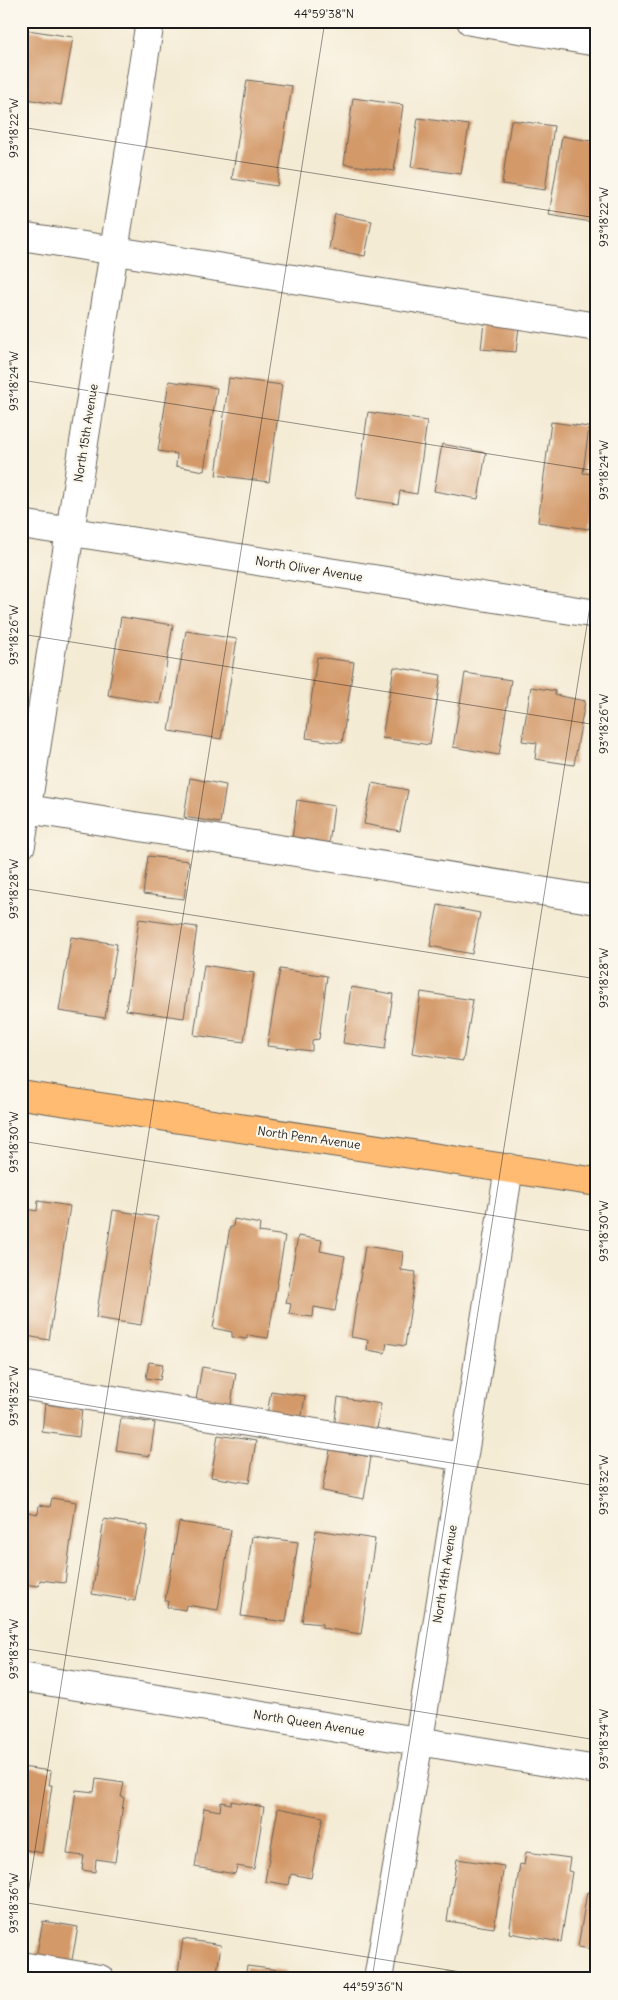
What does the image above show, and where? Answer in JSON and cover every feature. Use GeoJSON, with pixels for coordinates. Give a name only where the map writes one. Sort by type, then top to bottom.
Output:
{"type":"FeatureCollection","features":[{"type":"Feature","properties":{"kind":"main road","name":"North Penn Avenue"},"geometry":{"type":"LineString","coordinates":[[21,1095],[597,1182]]}},
{"type":"Feature","properties":{"kind":"street","name":"North 15th Avenue"},"geometry":{"type":"LineString","coordinates":[[21,845],[24,809],[71,532],[150,21]]}},
{"type":"Feature","properties":{"kind":"street"},"geometry":{"type":"LineString","coordinates":[[471,21],[597,42]]}},
{"type":"Feature","properties":{"kind":"street"},"geometry":{"type":"LineString","coordinates":[[21,236],[597,327]]}},
{"type":"Feature","properties":{"kind":"street","name":"North Oliver Avenue"},"geometry":{"type":"LineString","coordinates":[[21,524],[597,614]]}},
{"type":"Feature","properties":{"kind":"street"},"geometry":{"type":"LineString","coordinates":[[24,809],[597,900]]}},
{"type":"Feature","properties":{"kind":"street","name":"North 14th Avenue"},"geometry":{"type":"LineString","coordinates":[[378,1979],[419,1740],[508,1168]]}},
{"type":"Feature","properties":{"kind":"street"},"geometry":{"type":"LineString","coordinates":[[21,1385],[463,1457]]}},
{"type":"Feature","properties":{"kind":"street","name":"North Queen Avenue"},"geometry":{"type":"LineString","coordinates":[[21,1677],[419,1740],[450,1748],[597,1770]]}},
{"type":"Feature","properties":{"kind":"street"},"geometry":{"type":"LineString","coordinates":[[21,1966],[100,1979]]}},
{"type":"Feature","properties":{"kind":"building"},"geometry":{"type":"Polygon","coordinates":[[[28,30],[73,37],[61,105],[21,98],[21,71],[28,30]]]}},
{"type":"Feature","properties":{"kind":"building"},"geometry":{"type":"Polygon","coordinates":[[[247,80],[292,86],[277,186],[232,179],[247,80]]]}},
{"type":"Feature","properties":{"kind":"building"},"geometry":{"type":"Polygon","coordinates":[[[353,98],[403,105],[394,171],[344,164],[353,98]]]}},
{"type":"Feature","properties":{"kind":"building"},"geometry":{"type":"Polygon","coordinates":[[[418,118],[469,125],[461,174],[411,167],[418,118]]]}},
{"type":"Feature","properties":{"kind":"building"},"geometry":{"type":"Polygon","coordinates":[[[511,120],[554,126],[545,190],[502,184],[511,120]]]}},
{"type":"Feature","properties":{"kind":"building"},"geometry":{"type":"Polygon","coordinates":[[[562,136],[597,142],[597,223],[549,215],[562,136]]]}},
{"type":"Feature","properties":{"kind":"building"},"geometry":{"type":"Polygon","coordinates":[[[335,214],[372,221],[365,256],[329,249],[335,214]]]}},
{"type":"Feature","properties":{"kind":"building"},"geometry":{"type":"Polygon","coordinates":[[[484,322],[519,326],[516,352],[481,349],[484,322]]]}},
{"type":"Feature","properties":{"kind":"building"},"geometry":{"type":"Polygon","coordinates":[[[229,378],[282,385],[269,482],[216,475],[229,378]]]}},
{"type":"Feature","properties":{"kind":"building"},"geometry":{"type":"Polygon","coordinates":[[[169,381],[217,388],[204,471],[176,466],[177,454],[158,451],[169,381]]]}},
{"type":"Feature","properties":{"kind":"building"},"geometry":{"type":"Polygon","coordinates":[[[368,412],[427,421],[417,494],[400,491],[398,504],[356,498],[368,412]]]}},
{"type":"Feature","properties":{"kind":"building"},"geometry":{"type":"Polygon","coordinates":[[[551,422],[589,427],[583,473],[596,474],[589,529],[538,522],[551,422]]]}},
{"type":"Feature","properties":{"kind":"building"},"geometry":{"type":"Polygon","coordinates":[[[442,444],[486,453],[478,499],[434,491],[442,444]]]}},
{"type":"Feature","properties":{"kind":"building"},"geometry":{"type":"Polygon","coordinates":[[[121,617],[173,625],[160,704],[108,695],[121,617]]]}},
{"type":"Feature","properties":{"kind":"building"},"geometry":{"type":"Polygon","coordinates":[[[186,631],[237,639],[221,739],[169,731],[186,631]]]}},
{"type":"Feature","properties":{"kind":"building"},"geometry":{"type":"Polygon","coordinates":[[[317,657],[354,662],[342,743],[306,738],[317,657]]]}},
{"type":"Feature","properties":{"kind":"building"},"geometry":{"type":"Polygon","coordinates":[[[394,667],[441,675],[430,745],[382,738],[394,667]]]}},
{"type":"Feature","properties":{"kind":"building"},"geometry":{"type":"Polygon","coordinates":[[[465,673],[511,680],[499,755],[453,747],[465,673]]]}},
{"type":"Feature","properties":{"kind":"building"},"geometry":{"type":"Polygon","coordinates":[[[531,687],[555,691],[555,695],[585,701],[574,765],[535,759],[537,743],[522,741],[531,687]]]}},
{"type":"Feature","properties":{"kind":"building"},"geometry":{"type":"Polygon","coordinates":[[[190,778],[226,785],[220,823],[184,817],[190,778]]]}},
{"type":"Feature","properties":{"kind":"building"},"geometry":{"type":"Polygon","coordinates":[[[372,783],[408,790],[400,831],[364,824],[372,783]]]}},
{"type":"Feature","properties":{"kind":"building"},"geometry":{"type":"Polygon","coordinates":[[[297,800],[334,806],[329,845],[292,839],[297,800]]]}},
{"type":"Feature","properties":{"kind":"building"},"geometry":{"type":"Polygon","coordinates":[[[148,856],[189,861],[184,899],[143,894],[148,856]]]}},
{"type":"Feature","properties":{"kind":"building"},"geometry":{"type":"Polygon","coordinates":[[[438,905],[480,913],[472,954],[430,946],[438,905]]]}},
{"type":"Feature","properties":{"kind":"building"},"geometry":{"type":"Polygon","coordinates":[[[139,919],[197,927],[184,1018],[126,1010],[139,919]]]}},
{"type":"Feature","properties":{"kind":"building"},"geometry":{"type":"Polygon","coordinates":[[[71,937],[117,944],[105,1018],[59,1011],[71,937]]]}},
{"type":"Feature","properties":{"kind":"building"},"geometry":{"type":"Polygon","coordinates":[[[204,965],[254,973],[244,1042],[194,1035],[204,965]]]}},
{"type":"Feature","properties":{"kind":"building"},"geometry":{"type":"Polygon","coordinates":[[[280,969],[327,976],[319,1039],[312,1040],[312,1051],[267,1046],[280,969]]]}},
{"type":"Feature","properties":{"kind":"building"},"geometry":{"type":"Polygon","coordinates":[[[351,987],[393,994],[385,1049],[343,1043],[351,987]]]}},
{"type":"Feature","properties":{"kind":"building"},"geometry":{"type":"Polygon","coordinates":[[[421,992],[473,1000],[463,1061],[412,1053],[421,992]]]}},
{"type":"Feature","properties":{"kind":"building"},"geometry":{"type":"Polygon","coordinates":[[[38,1201],[70,1206],[49,1340],[21,1335],[23,1260],[21,1259],[21,1208],[37,1211],[38,1201]]]}},
{"type":"Feature","properties":{"kind":"building"},"geometry":{"type":"Polygon","coordinates":[[[113,1210],[158,1217],[141,1325],[96,1318],[113,1210]]]}},
{"type":"Feature","properties":{"kind":"building"},"geometry":{"type":"Polygon","coordinates":[[[234,1219],[260,1224],[259,1232],[285,1236],[268,1338],[247,1335],[247,1339],[232,1337],[232,1332],[213,1328],[230,1227],[233,1227],[234,1219]]]}},
{"type":"Feature","properties":{"kind":"building"},"geometry":{"type":"Polygon","coordinates":[[[298,1236],[322,1240],[320,1251],[345,1256],[335,1311],[314,1307],[313,1317],[289,1314],[291,1304],[286,1303],[298,1236]]]}},
{"type":"Feature","properties":{"kind":"building"},"geometry":{"type":"Polygon","coordinates":[[[365,1246],[403,1252],[401,1270],[416,1272],[405,1346],[387,1343],[385,1353],[367,1350],[368,1340],[351,1337],[365,1246]]]}},
{"type":"Feature","properties":{"kind":"building"},"geometry":{"type":"Polygon","coordinates":[[[149,1362],[163,1364],[160,1380],[146,1378],[149,1362]]]}},
{"type":"Feature","properties":{"kind":"building"},"geometry":{"type":"Polygon","coordinates":[[[202,1367],[236,1373],[230,1411],[195,1405],[202,1367]]]}},
{"type":"Feature","properties":{"kind":"building"},"geometry":{"type":"Polygon","coordinates":[[[271,1391],[305,1396],[301,1421],[267,1415],[271,1391]]]}},
{"type":"Feature","properties":{"kind":"building"},"geometry":{"type":"Polygon","coordinates":[[[338,1397],[381,1404],[376,1435],[334,1428],[338,1397]]]}},
{"type":"Feature","properties":{"kind":"building"},"geometry":{"type":"Polygon","coordinates":[[[45,1404],[82,1409],[79,1437],[42,1432],[45,1404]]]}},
{"type":"Feature","properties":{"kind":"building"},"geometry":{"type":"Polygon","coordinates":[[[121,1418],[155,1423],[150,1456],[116,1451],[121,1418]]]}},
{"type":"Feature","properties":{"kind":"building"},"geometry":{"type":"Polygon","coordinates":[[[218,1435],[256,1441],[249,1483],[211,1477],[218,1435]]]}},
{"type":"Feature","properties":{"kind":"building"},"geometry":{"type":"Polygon","coordinates":[[[330,1450],[371,1457],[364,1499],[322,1491],[330,1450]]]}},
{"type":"Feature","properties":{"kind":"building"},"geometry":{"type":"Polygon","coordinates":[[[52,1498],[76,1502],[65,1583],[40,1580],[39,1586],[21,1584],[21,1550],[27,1512],[38,1514],[39,1505],[50,1507],[52,1498]]]}},
{"type":"Feature","properties":{"kind":"building"},"geometry":{"type":"Polygon","coordinates":[[[104,1519],[148,1526],[135,1601],[92,1594],[104,1519]]]}},
{"type":"Feature","properties":{"kind":"building"},"geometry":{"type":"Polygon","coordinates":[[[179,1522],[231,1530],[218,1610],[186,1605],[185,1610],[167,1607],[168,1601],[165,1601],[179,1522]]]}},
{"type":"Feature","properties":{"kind":"building"},"geometry":{"type":"Polygon","coordinates":[[[316,1530],[375,1539],[361,1634],[322,1628],[322,1624],[302,1622],[316,1530]]]}},
{"type":"Feature","properties":{"kind":"building"},"geometry":{"type":"Polygon","coordinates":[[[252,1536],[298,1542],[286,1622],[241,1616],[252,1536]]]}},
{"type":"Feature","properties":{"kind":"building"},"geometry":{"type":"Polygon","coordinates":[[[21,1767],[51,1771],[49,1785],[52,1785],[42,1853],[21,1849],[21,1767]]]}},
{"type":"Feature","properties":{"kind":"building"},"geometry":{"type":"Polygon","coordinates":[[[96,1779],[124,1783],[121,1797],[124,1797],[115,1862],[96,1859],[95,1872],[82,1870],[84,1856],[67,1854],[76,1790],[94,1792],[96,1779]]]}},
{"type":"Feature","properties":{"kind":"building"},"geometry":{"type":"Polygon","coordinates":[[[231,1801],[264,1807],[254,1869],[237,1866],[235,1874],[195,1867],[204,1808],[220,1811],[221,1802],[231,1804],[231,1801]]]}},
{"type":"Feature","properties":{"kind":"building"},"geometry":{"type":"Polygon","coordinates":[[[278,1808],[323,1817],[311,1878],[291,1874],[289,1885],[265,1881],[278,1808]]]}},
{"type":"Feature","properties":{"kind":"building"},"geometry":{"type":"Polygon","coordinates":[[[526,1852],[570,1858],[568,1871],[572,1872],[561,1942],[509,1933],[520,1864],[524,1865],[526,1852]]]}},
{"type":"Feature","properties":{"kind":"building"},"geometry":{"type":"Polygon","coordinates":[[[457,1859],[504,1866],[494,1928],[447,1921],[457,1859]]]}},
{"type":"Feature","properties":{"kind":"building"},"geometry":{"type":"Polygon","coordinates":[[[595,1873],[597,1873],[597,1950],[578,1947],[587,1892],[591,1893],[595,1873]]]}},
{"type":"Feature","properties":{"kind":"building"},"geometry":{"type":"Polygon","coordinates":[[[43,1921],[78,1927],[71,1965],[36,1958],[43,1921]]]}},
{"type":"Feature","properties":{"kind":"building"},"geometry":{"type":"Polygon","coordinates":[[[183,1939],[221,1945],[216,1979],[177,1979],[183,1939]]]}},
{"type":"Feature","properties":{"kind":"building"},"geometry":{"type":"Polygon","coordinates":[[[247,1966],[286,1971],[285,1979],[245,1979],[247,1966]]]}},
{"type":"Feature","properties":{"kind":"building"},"geometry":{"type":"Polygon","coordinates":[[[447,1972],[481,1978],[481,1979],[446,1979],[447,1972]]]}}]}
